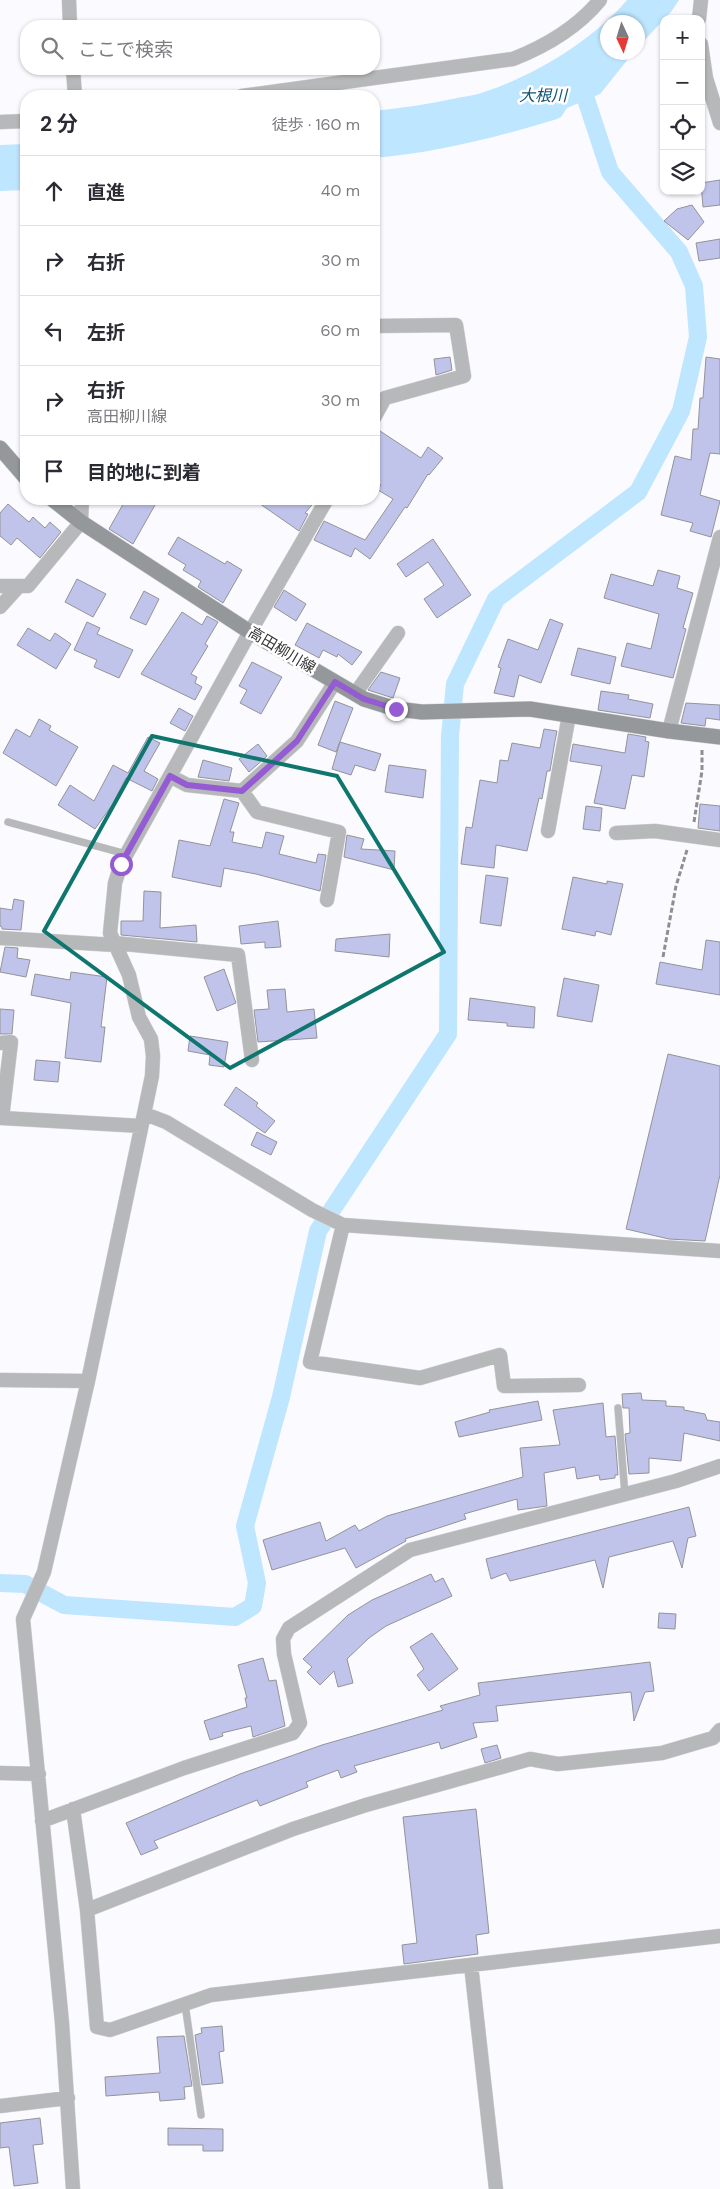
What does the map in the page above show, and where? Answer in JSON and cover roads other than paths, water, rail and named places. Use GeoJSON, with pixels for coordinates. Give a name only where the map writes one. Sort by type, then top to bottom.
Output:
{"type":"FeatureCollection","features":[{"type":"Feature","properties":{"kind":"main road"},"geometry":{"type":"LineString","coordinates":[[0,448],[20,471]]}},
{"type":"Feature","properties":{"kind":"main road","name":"高田柳川線"},"geometry":{"type":"LineString","coordinates":[[60,505],[81,522],[250,632],[364,699],[396,709],[422,712],[530,709],[720,737]]}},
{"type":"Feature","properties":{"kind":"street"},"geometry":{"type":"LineString","coordinates":[[69,0],[70,20]]}},
{"type":"Feature","properties":{"kind":"street"},"geometry":{"type":"LineString","coordinates":[[286,90],[513,59],[541,48],[567,31],[600,0]]}},
{"type":"Feature","properties":{"kind":"street"},"geometry":{"type":"LineString","coordinates":[[699,15],[701,0]]}},
{"type":"Feature","properties":{"kind":"street"},"geometry":{"type":"LineString","coordinates":[[703,60],[706,78],[720,123]]}},
{"type":"Feature","properties":{"kind":"street"},"geometry":{"type":"LineString","coordinates":[[73,75],[75,90]]}},
{"type":"Feature","properties":{"kind":"street"},"geometry":{"type":"LineString","coordinates":[[0,122],[20,121]]}},
{"type":"Feature","properties":{"kind":"street"},"geometry":{"type":"LineString","coordinates":[[380,326],[456,325],[464,376],[385,398],[380,407]]}},
{"type":"Feature","properties":{"kind":"street"},"geometry":{"type":"LineString","coordinates":[[0,586],[28,586],[81,522],[82,505]]}},
{"type":"Feature","properties":{"kind":"street"},"geometry":{"type":"LineString","coordinates":[[72,2189],[68,2098],[23,1619],[44,1572],[88,1381],[152,1076],[153,1056],[151,1039],[139,1017],[130,975],[110,933],[114,892],[121,864],[126,854],[324,505]]}},
{"type":"Feature","properties":{"kind":"street"},"geometry":{"type":"LineString","coordinates":[[669,731],[720,537]]}},
{"type":"Feature","properties":{"kind":"street"},"geometry":{"type":"LineString","coordinates":[[0,607],[19,586]]}},
{"type":"Feature","properties":{"kind":"street"},"geometry":{"type":"LineString","coordinates":[[355,694],[398,633]]}},
{"type":"Feature","properties":{"kind":"street"},"geometry":{"type":"LineString","coordinates":[[242,791],[297,741],[335,682]]}},
{"type":"Feature","properties":{"kind":"street"},"geometry":{"type":"LineString","coordinates":[[548,831],[569,715]]}},
{"type":"Feature","properties":{"kind":"street"},"geometry":{"type":"LineString","coordinates":[[170,776],[187,785],[242,791],[257,812],[339,832],[327,900]]}},
{"type":"Feature","properties":{"kind":"street"},"geometry":{"type":"LineString","coordinates":[[616,833],[655,831],[720,840]]}},
{"type":"Feature","properties":{"kind":"street"},"geometry":{"type":"LineString","coordinates":[[0,938],[115,944],[238,955],[252,1060]]}},
{"type":"Feature","properties":{"kind":"street"},"geometry":{"type":"LineString","coordinates":[[0,1044],[11,1042],[2,1118],[166,1122],[312,1210],[343,1225],[720,1251]]}},
{"type":"Feature","properties":{"kind":"street"},"geometry":{"type":"LineString","coordinates":[[343,1225],[310,1362],[420,1378],[500,1354],[504,1386],[579,1385]]}},
{"type":"Feature","properties":{"kind":"street"},"geometry":{"type":"LineString","coordinates":[[0,1380],[88,1381]]}},
{"type":"Feature","properties":{"kind":"street"},"geometry":{"type":"LineString","coordinates":[[42,1821],[184,1768],[293,1733],[300,1723],[284,1654],[283,1639],[289,1628],[410,1550],[625,1495],[676,1481],[720,1466]]}},
{"type":"Feature","properties":{"kind":"street"},"geometry":{"type":"LineString","coordinates":[[87,1910],[293,1829],[366,1805],[530,1759],[558,1764],[662,1753],[713,1738],[720,1730]]}},
{"type":"Feature","properties":{"kind":"street"},"geometry":{"type":"LineString","coordinates":[[0,1773],[39,1774]]}},
{"type":"Feature","properties":{"kind":"street"},"geometry":{"type":"LineString","coordinates":[[73,1810],[87,1910],[98,2027],[110,2030],[211,1995],[720,1936]]}},
{"type":"Feature","properties":{"kind":"street"},"geometry":{"type":"LineString","coordinates":[[471,1965],[496,2189]]}},
{"type":"Feature","properties":{"kind":"street"},"geometry":{"type":"LineString","coordinates":[[0,2106],[68,2098]]}},
{"type":"Feature","properties":{"kind":"lane"},"geometry":{"type":"LineString","coordinates":[[8,822],[126,854]]}},
{"type":"Feature","properties":{"kind":"lane"},"geometry":{"type":"LineString","coordinates":[[618,1408],[625,1495]]}},
{"type":"Feature","properties":{"kind":"lane"},"geometry":{"type":"LineString","coordinates":[[185,2004],[201,2115]]}},
{"type":"Feature","properties":{"kind":"water","name":"大根川"},"geometry":{"type":"Polygon","coordinates":[[[627,0],[679,0],[668,15],[660,15],[660,24],[645,40],[645,15],[613,15],[627,0]]]}},
{"type":"Feature","properties":{"kind":"water","name":"大根川"},"geometry":{"type":"Polygon","coordinates":[[[600,27],[600,60],[627,60],[600,94],[567,108],[561,117],[490,138],[444,148],[380,157],[380,110],[416,106],[472,95],[506,84],[563,54],[600,27]]]}},
{"type":"Feature","properties":{"kind":"water"},"geometry":{"type":"Polygon","coordinates":[[[20,144],[20,190],[0,191],[0,145],[20,144]]]}},
{"type":"Feature","properties":{"kind":"waterway"},"geometry":{"type":"LineString","coordinates":[[0,1583],[25,1584],[64,1605],[235,1617],[253,1606],[257,1583],[245,1526],[281,1397],[318,1231],[448,1034],[450,736],[455,684],[496,599],[638,492],[681,411],[698,337],[694,286],[679,252],[610,172],[579,78]]}}]}
